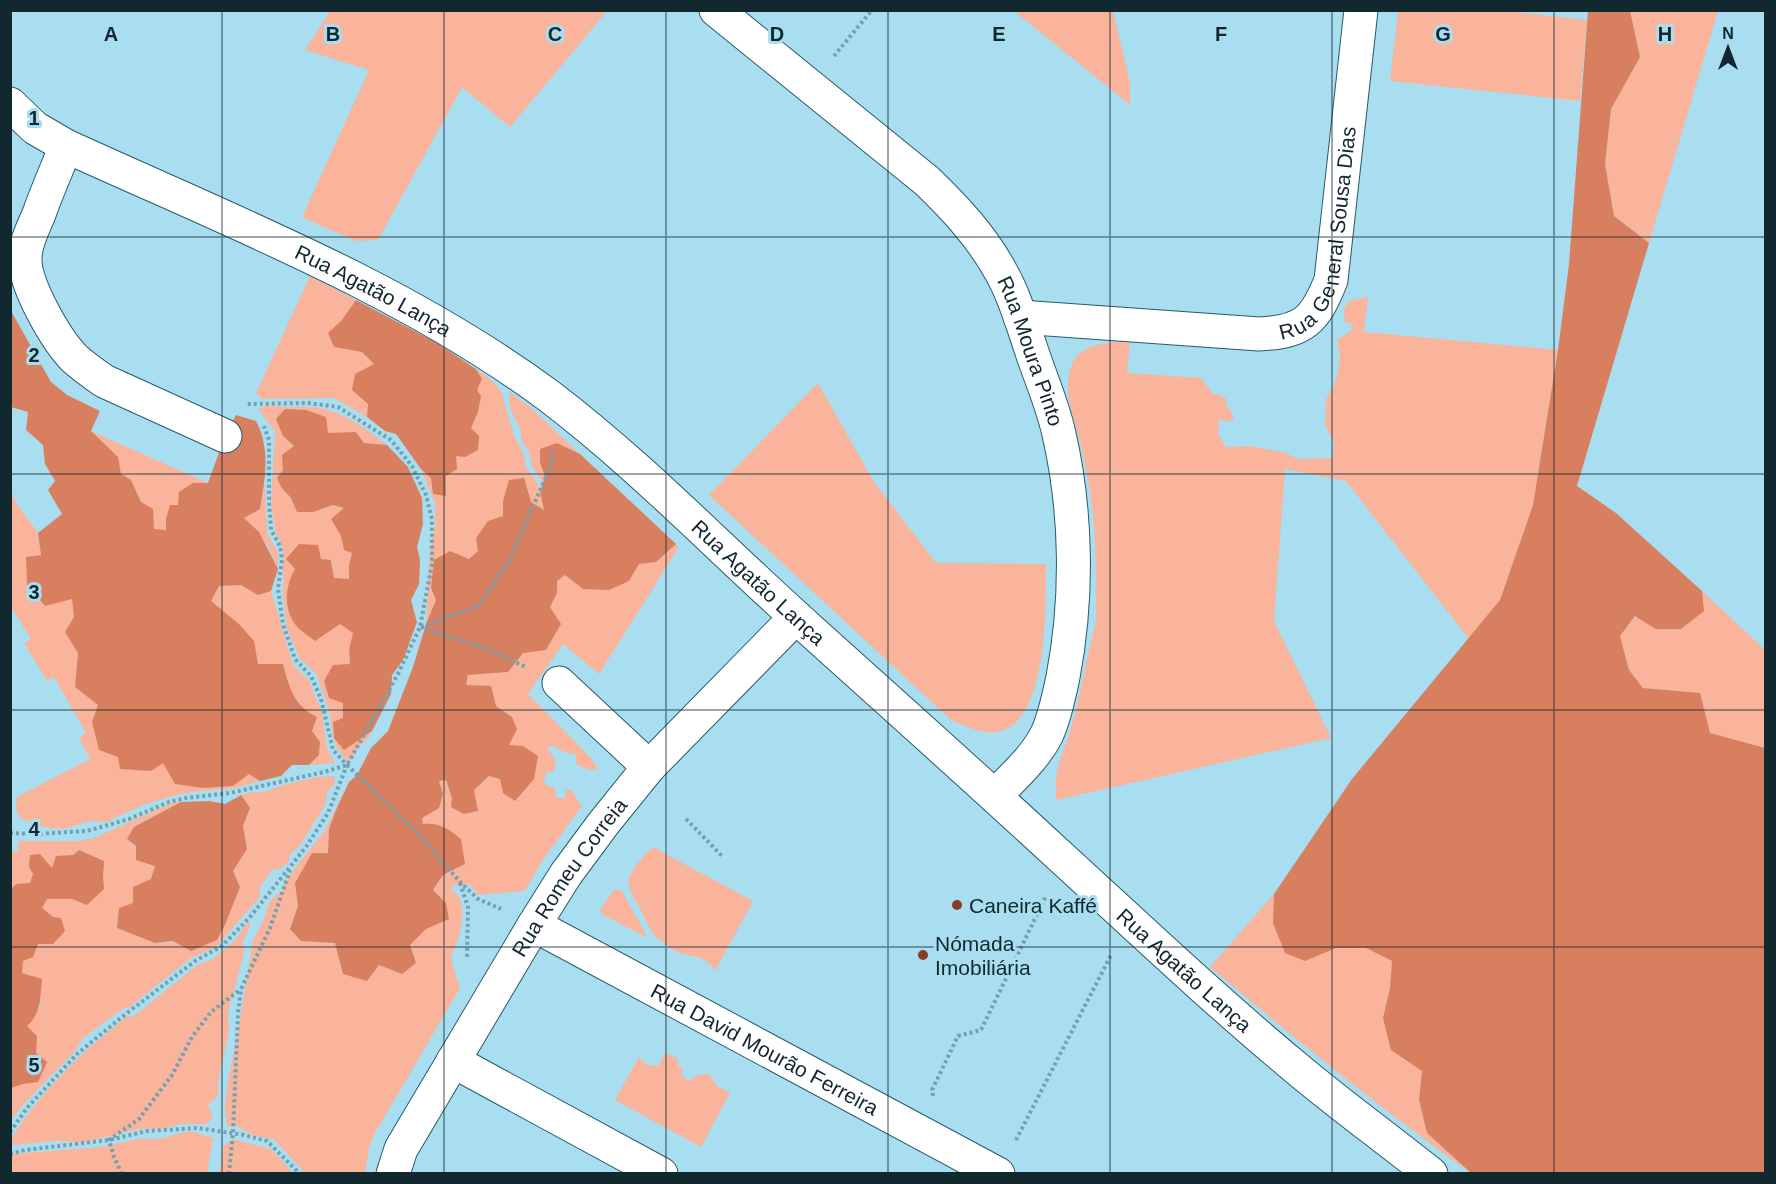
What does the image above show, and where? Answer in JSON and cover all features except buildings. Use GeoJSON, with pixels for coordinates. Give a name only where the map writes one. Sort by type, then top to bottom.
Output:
{"type":"FeatureCollection","features":[{"type":"Feature","properties":{"kind":"street","name":"Rua Moura Pinto"},"geometry":{"type":"LineString","coordinates":[[716,10],[927,181],[956,209],[978,235],[1003,273],[1020,317],[1058,431],[1066,469],[1071,510],[1073,567],[1070,638],[1058,702],[1047,734],[1031,758],[995,796]]}},
{"type":"Feature","properties":{"kind":"street","name":"Rua General Sousa Dias"},"geometry":{"type":"LineString","coordinates":[[1020,317],[1259,334],[1284,333],[1306,322],[1321,305],[1331,280],[1361,10]]}},
{"type":"Feature","properties":{"kind":"street","name":"Rua Agatão Lança"},"geometry":{"type":"LineString","coordinates":[[10,104],[35,128],[66,146],[316,260],[397,300],[485,352],[557,403],[602,438],[687,514],[796,617],[1297,1069],[1431,1173]]}},
{"type":"Feature","properties":{"kind":"street"},"geometry":{"type":"LineString","coordinates":[[66,146],[30,236],[25,257],[27,275],[33,293],[64,345],[87,369],[104,381],[225,436]]}},
{"type":"Feature","properties":{"kind":"street","name":"Rua Romeu Correia"},"geometry":{"type":"LineString","coordinates":[[393,1173],[400,1149],[566,874],[649,767],[796,617]]}},
{"type":"Feature","properties":{"kind":"street"},"geometry":{"type":"LineString","coordinates":[[559,683],[649,767]]}},
{"type":"Feature","properties":{"kind":"street","name":"Rua David Mourão Ferreira"},"geometry":{"type":"LineString","coordinates":[[534,925],[998,1173]]}},
{"type":"Feature","properties":{"kind":"street"},"geometry":{"type":"LineString","coordinates":[[453,1061],[661,1173]]}},
{"type":"Feature","properties":{"kind":"path"},"geometry":{"type":"LineString","coordinates":[[836,53],[872,10]]}},
{"type":"Feature","properties":{"kind":"path"},"geometry":{"type":"LineString","coordinates":[[10,1132],[27,1107],[77,1054],[195,961],[222,946],[250,917],[292,865],[328,813],[347,765],[398,674],[420,627],[432,564],[432,519],[426,495],[412,466],[391,440],[338,407],[308,403],[243,404],[250,411]]}},
{"type":"Feature","properties":{"kind":"path"},"geometry":{"type":"LineString","coordinates":[[420,627],[478,606],[509,561],[550,468],[557,433],[557,403]]}},
{"type":"Feature","properties":{"kind":"path"},"geometry":{"type":"LineString","coordinates":[[264,424],[269,440],[268,502],[271,530],[280,546],[282,560],[278,589],[283,624],[295,659],[311,676],[321,699],[333,750],[418,834],[478,899],[534,925]]}},
{"type":"Feature","properties":{"kind":"path"},"geometry":{"type":"LineString","coordinates":[[420,627],[485,648],[559,683]]}},
{"type":"Feature","properties":{"kind":"path"},"geometry":{"type":"LineString","coordinates":[[10,832],[34,834],[87,831],[129,819],[169,802],[230,793],[347,765]]}},
{"type":"Feature","properties":{"kind":"path"},"geometry":{"type":"LineString","coordinates":[[686,819],[723,857]]}},
{"type":"Feature","properties":{"kind":"path"},"geometry":{"type":"LineString","coordinates":[[940,1143],[932,1090],[958,1036],[981,1030],[1064,860]]}},
{"type":"Feature","properties":{"kind":"path"},"geometry":{"type":"LineString","coordinates":[[229,1173],[242,989],[276,912],[292,865]]}},
{"type":"Feature","properties":{"kind":"path"},"geometry":{"type":"LineString","coordinates":[[1015,1142],[1129,919]]}},
{"type":"Feature","properties":{"kind":"path"},"geometry":{"type":"LineString","coordinates":[[110,1140],[139,1119],[172,1075],[192,1037],[210,1012],[242,989]]}},
{"type":"Feature","properties":{"kind":"path"},"geometry":{"type":"LineString","coordinates":[[10,1154],[25,1150],[110,1140],[147,1131],[198,1128],[267,1141],[300,1173]]}},
{"type":"Feature","properties":{"kind":"path"},"geometry":{"type":"LineString","coordinates":[[110,1140],[114,1157],[122,1173]]}},
{"type":"Feature","properties":{"kind":"shaded area"},"geometry":{"type":"Polygon","coordinates":[[[331,10],[607,11],[510,127],[462,87],[378,240],[356,241],[302,217],[369,70],[305,50],[331,10]]]}},
{"type":"Feature","properties":{"kind":"shaded area"},"geometry":{"type":"Polygon","coordinates":[[[1497,10],[1587,20],[1580,101],[1390,81],[1398,11],[1497,10]]]}},
{"type":"Feature","properties":{"kind":"shaded area"},"geometry":{"type":"Polygon","coordinates":[[[1014,11],[1113,11],[1130,83],[1130,105],[1014,11]]]}},
{"type":"Feature","properties":{"kind":"shaded area"},"geometry":{"type":"Polygon","coordinates":[[[1588,11],[1630,11],[1640,57],[1611,109],[1605,164],[1614,216],[1649,243],[1577,486],[1616,513],[1702,591],[1704,611],[1681,629],[1656,629],[1635,616],[1620,636],[1629,670],[1643,688],[1700,693],[1710,733],[1765,748],[1765,1173],[1471,1173],[1427,1133],[1419,1100],[1422,1071],[1391,1050],[1383,1018],[1390,988],[1392,961],[1366,948],[1336,948],[1305,961],[1285,953],[1273,923],[1274,894],[1352,779],[1500,600],[1533,505],[1558,350],[1569,264],[1588,11]]]}},
{"type":"Feature","properties":{"kind":"shaded area"},"geometry":{"type":"Polygon","coordinates":[[[1630,11],[1718,11],[1649,243],[1614,216],[1605,164],[1611,109],[1640,57],[1630,11]]]}},
{"type":"Feature","properties":{"kind":"shaded area"},"geometry":{"type":"Polygon","coordinates":[[[310,276],[356,300],[342,320],[328,334],[334,347],[362,352],[374,364],[367,417],[334,398],[262,399],[256,393],[310,276]]]}},
{"type":"Feature","properties":{"kind":"shaded area"},"geometry":{"type":"Polygon","coordinates":[[[1368,297],[1364,332],[1558,350],[1533,505],[1500,600],[1469,639],[1346,481],[1285,469],[1274,621],[1331,738],[1056,800],[1057,772],[1075,713],[1096,614],[1092,506],[1083,454],[1068,395],[1069,376],[1075,359],[1087,348],[1096,345],[1130,341],[1127,373],[1201,378],[1212,393],[1225,397],[1227,407],[1234,416],[1232,421],[1219,420],[1218,434],[1226,447],[1249,446],[1286,453],[1298,459],[1332,458],[1334,443],[1325,425],[1326,400],[1337,378],[1340,355],[1337,340],[1351,331],[1352,323],[1345,323],[1344,310],[1348,301],[1368,297]]]}},
{"type":"Feature","properties":{"kind":"shaded area"},"geometry":{"type":"Polygon","coordinates":[[[356,300],[437,343],[476,369],[482,379],[477,390],[481,396],[478,412],[471,428],[479,436],[478,450],[465,457],[456,456],[457,469],[446,476],[446,496],[433,494],[431,478],[421,469],[396,434],[385,431],[367,417],[368,404],[352,390],[355,374],[374,364],[362,352],[334,347],[328,333],[342,320],[356,300]]]}},
{"type":"Feature","properties":{"kind":"shaded area"},"geometry":{"type":"Polygon","coordinates":[[[10,309],[51,382],[67,395],[100,411],[91,431],[118,457],[121,474],[131,480],[141,502],[153,509],[154,529],[166,530],[170,505],[178,505],[179,492],[193,483],[208,483],[225,436],[236,415],[256,421],[264,442],[264,487],[260,509],[244,518],[259,532],[278,569],[271,591],[258,595],[241,585],[219,586],[211,601],[240,625],[254,641],[258,664],[283,664],[294,695],[309,713],[317,717],[312,731],[320,742],[319,755],[309,765],[292,765],[281,776],[260,781],[249,774],[233,786],[203,788],[175,784],[163,763],[151,771],[120,769],[118,757],[99,750],[92,722],[98,705],[75,687],[78,653],[65,632],[74,617],[72,599],[45,606],[27,584],[26,557],[41,555],[38,533],[62,514],[48,490],[55,481],[45,464],[43,445],[26,430],[28,412],[11,407],[10,309]]]}},
{"type":"Feature","properties":{"kind":"shaded area"},"geometry":{"type":"Polygon","coordinates":[[[476,369],[489,378],[501,391],[514,436],[524,455],[526,468],[535,478],[544,510],[531,502],[524,478],[503,501],[503,516],[478,551],[469,559],[450,551],[431,588],[436,600],[426,624],[435,503],[421,469],[447,486],[446,476],[478,412],[477,390],[482,379],[476,369]]]}},
{"type":"Feature","properties":{"kind":"shaded area"},"geometry":{"type":"Polygon","coordinates":[[[818,383],[874,482],[936,563],[1046,564],[1046,605],[1042,655],[1037,680],[1030,702],[1019,719],[1005,730],[984,732],[951,720],[709,495],[818,383]]]}},
{"type":"Feature","properties":{"kind":"shaded area"},"geometry":{"type":"Polygon","coordinates":[[[509,392],[530,407],[580,454],[557,443],[540,462],[545,477],[543,483],[532,466],[529,451],[522,442],[520,428],[510,409],[509,392]]]}},
{"type":"Feature","properties":{"kind":"shaded area"},"geometry":{"type":"Polygon","coordinates":[[[268,405],[311,407],[332,411],[361,426],[387,445],[364,443],[356,432],[283,436],[294,446],[283,470],[281,487],[291,498],[297,512],[313,512],[333,505],[344,508],[332,519],[341,536],[344,550],[352,552],[349,565],[350,579],[334,578],[332,560],[321,560],[299,544],[340,624],[354,633],[349,650],[350,664],[343,702],[344,749],[372,731],[356,751],[352,760],[346,760],[337,748],[329,710],[316,673],[300,659],[287,629],[283,598],[283,548],[275,531],[271,503],[275,431],[258,409],[268,405]]]}},
{"type":"Feature","properties":{"kind":"shaded area"},"geometry":{"type":"Polygon","coordinates":[[[285,409],[306,410],[326,417],[328,433],[356,432],[364,443],[387,445],[408,467],[422,498],[423,524],[417,547],[420,560],[419,584],[411,600],[417,622],[403,660],[392,675],[391,694],[372,731],[344,750],[334,738],[333,722],[343,718],[343,703],[329,698],[324,681],[333,665],[350,664],[349,650],[353,633],[340,624],[315,641],[299,629],[290,615],[287,600],[291,576],[295,569],[286,559],[299,544],[318,545],[321,559],[331,560],[334,578],[349,579],[352,553],[344,550],[341,536],[331,519],[344,508],[333,505],[313,512],[297,512],[291,498],[281,487],[277,478],[283,470],[282,455],[294,446],[283,436],[276,419],[285,409]]]}},
{"type":"Feature","properties":{"kind":"shaded area"},"geometry":{"type":"Polygon","coordinates":[[[91,431],[208,483],[178,505],[166,519],[166,530],[154,529],[131,480],[120,474],[118,457],[91,431]]]}},
{"type":"Feature","properties":{"kind":"shaded area"},"geometry":{"type":"Polygon","coordinates":[[[557,443],[580,454],[676,544],[656,562],[639,564],[629,581],[609,590],[583,589],[565,575],[557,581],[557,593],[550,607],[561,624],[546,650],[523,653],[508,672],[468,675],[466,685],[491,686],[496,706],[512,717],[517,729],[509,745],[523,746],[538,756],[534,779],[515,801],[503,793],[500,779],[489,776],[474,790],[478,811],[464,814],[451,807],[452,798],[446,780],[439,781],[443,794],[439,808],[422,818],[423,824],[444,827],[461,839],[465,864],[443,875],[433,890],[446,903],[449,919],[426,929],[410,945],[416,963],[402,974],[379,965],[367,981],[343,974],[335,943],[301,941],[290,929],[298,906],[295,883],[312,853],[328,853],[329,829],[349,782],[357,775],[371,748],[388,731],[436,600],[431,588],[434,560],[450,551],[469,559],[478,551],[476,538],[488,521],[503,516],[503,501],[509,480],[524,478],[531,502],[544,510],[540,491],[545,477],[540,462],[540,449],[557,443]]]}},
{"type":"Feature","properties":{"kind":"shaded area"},"geometry":{"type":"Polygon","coordinates":[[[265,484],[267,533],[278,552],[278,569],[267,544],[244,518],[260,509],[265,484]]]}},
{"type":"Feature","properties":{"kind":"shaded area"},"geometry":{"type":"Polygon","coordinates":[[[10,488],[16,503],[38,533],[41,555],[26,557],[72,599],[74,617],[65,632],[78,652],[75,687],[163,763],[249,774],[260,781],[234,788],[176,795],[143,805],[106,822],[91,821],[62,829],[37,826],[21,819],[16,810],[17,797],[90,759],[79,738],[86,733],[54,677],[47,681],[24,643],[31,639],[11,607],[10,488]]]}},
{"type":"Feature","properties":{"kind":"shaded area"},"geometry":{"type":"Polygon","coordinates":[[[676,544],[679,547],[599,674],[563,644],[528,694],[591,758],[598,769],[589,770],[576,764],[576,755],[554,746],[547,747],[556,762],[554,771],[546,772],[544,784],[555,788],[556,798],[565,798],[566,789],[572,791],[582,806],[542,861],[525,891],[478,895],[470,884],[453,885],[451,889],[461,901],[462,906],[459,937],[451,955],[460,988],[375,1133],[369,1148],[365,1173],[305,1173],[274,1139],[255,1136],[236,1126],[227,1126],[225,1105],[228,1081],[253,940],[270,901],[282,890],[285,881],[325,830],[349,782],[329,829],[328,853],[295,883],[298,906],[290,929],[301,941],[335,943],[343,974],[378,965],[402,974],[416,963],[410,945],[446,903],[433,891],[443,875],[465,864],[423,824],[422,817],[439,781],[446,780],[452,798],[474,790],[489,776],[500,779],[512,717],[466,685],[468,675],[508,672],[545,616],[556,592],[557,581],[565,575],[583,589],[629,581],[639,564],[656,562],[676,544]]]}},
{"type":"Feature","properties":{"kind":"shaded area"},"geometry":{"type":"Polygon","coordinates":[[[241,585],[258,595],[271,591],[293,665],[308,679],[322,713],[327,748],[335,763],[309,765],[319,755],[320,742],[312,731],[306,712],[290,690],[283,664],[258,664],[211,601],[219,586],[241,585]]]}},
{"type":"Feature","properties":{"kind":"shaded area"},"geometry":{"type":"Polygon","coordinates":[[[1702,591],[1765,650],[1765,748],[1710,733],[1700,693],[1643,688],[1629,670],[1620,636],[1636,616],[1656,629],[1703,611],[1702,591]]]}},
{"type":"Feature","properties":{"kind":"shaded area"},"geometry":{"type":"Polygon","coordinates":[[[334,776],[335,783],[327,793],[325,805],[299,847],[291,853],[288,862],[280,869],[272,870],[260,887],[259,898],[216,947],[191,958],[128,1008],[124,1008],[83,1038],[76,1050],[20,1108],[10,1122],[11,1088],[38,1082],[36,1053],[27,1026],[40,1007],[41,979],[22,973],[23,961],[38,943],[53,917],[42,908],[47,899],[72,899],[104,889],[104,861],[79,850],[53,869],[33,874],[30,884],[16,884],[11,889],[11,851],[18,851],[19,841],[76,841],[94,838],[174,802],[181,802],[134,827],[127,839],[155,865],[151,879],[117,928],[155,943],[217,940],[240,887],[233,871],[247,849],[243,826],[250,808],[241,795],[264,792],[318,777],[334,776]]]}},
{"type":"Feature","properties":{"kind":"shaded area"},"geometry":{"type":"Polygon","coordinates":[[[241,795],[250,808],[243,826],[247,849],[233,871],[240,887],[217,940],[191,951],[173,941],[155,943],[117,928],[119,908],[133,903],[133,887],[151,879],[155,866],[136,860],[136,846],[127,839],[134,827],[181,802],[209,801],[225,804],[241,795]]]}},
{"type":"Feature","properties":{"kind":"shaded area"},"geometry":{"type":"Polygon","coordinates":[[[656,847],[753,901],[715,971],[708,962],[696,956],[678,952],[657,938],[631,891],[629,881],[633,869],[646,853],[656,847]]]}},
{"type":"Feature","properties":{"kind":"shaded area"},"geometry":{"type":"Polygon","coordinates":[[[79,850],[104,861],[104,889],[87,905],[72,899],[47,899],[42,908],[53,917],[61,918],[65,931],[53,944],[38,944],[33,957],[23,961],[22,973],[42,979],[38,1010],[27,1026],[37,1036],[36,1053],[47,1062],[38,1082],[11,1088],[11,889],[16,884],[30,883],[33,874],[29,867],[30,855],[40,854],[52,868],[56,856],[73,855],[79,850]]]}},
{"type":"Feature","properties":{"kind":"shaded area"},"geometry":{"type":"Polygon","coordinates":[[[615,889],[622,891],[648,938],[603,915],[600,909],[615,889]]]}},
{"type":"Feature","properties":{"kind":"shaded area"},"geometry":{"type":"Polygon","coordinates":[[[1274,894],[1273,923],[1305,961],[1336,948],[1366,948],[1392,961],[1390,988],[1383,1018],[1422,1071],[1419,1100],[1427,1133],[1471,1173],[1339,1073],[1210,967],[1274,894]]]}},
{"type":"Feature","properties":{"kind":"shaded area"},"geometry":{"type":"Polygon","coordinates":[[[248,922],[251,924],[243,941],[244,953],[228,1013],[229,1032],[218,1081],[218,1096],[208,1105],[213,1118],[206,1124],[180,1124],[165,1128],[138,1129],[85,1142],[54,1141],[11,1145],[19,1126],[28,1114],[79,1057],[126,1017],[134,1016],[197,965],[214,958],[234,941],[248,922]]]}},
{"type":"Feature","properties":{"kind":"shaded area"},"geometry":{"type":"Polygon","coordinates":[[[665,1053],[677,1058],[678,1066],[683,1069],[681,1075],[689,1081],[695,1076],[709,1074],[717,1086],[730,1093],[701,1147],[615,1100],[639,1057],[647,1065],[658,1066],[665,1053]]]}},
{"type":"Feature","properties":{"kind":"shaded area"},"geometry":{"type":"Polygon","coordinates":[[[190,1131],[213,1138],[207,1173],[11,1173],[11,1154],[101,1147],[137,1139],[159,1139],[190,1131]]]}},
{"type":"Feature","properties":{"kind":"shaded area"},"geometry":{"type":"Polygon","coordinates":[[[233,1139],[271,1149],[293,1173],[220,1173],[223,1146],[233,1139]]]}},
{"type":"Feature","properties":{"kind":"place","name":"Caneira Kaffé"},"geometry":{"type":"Point","coordinates":[957,905]}},
{"type":"Feature","properties":{"kind":"place","name":"Nómada Imobiliária"},"geometry":{"type":"Point","coordinates":[923,955]}}]}
